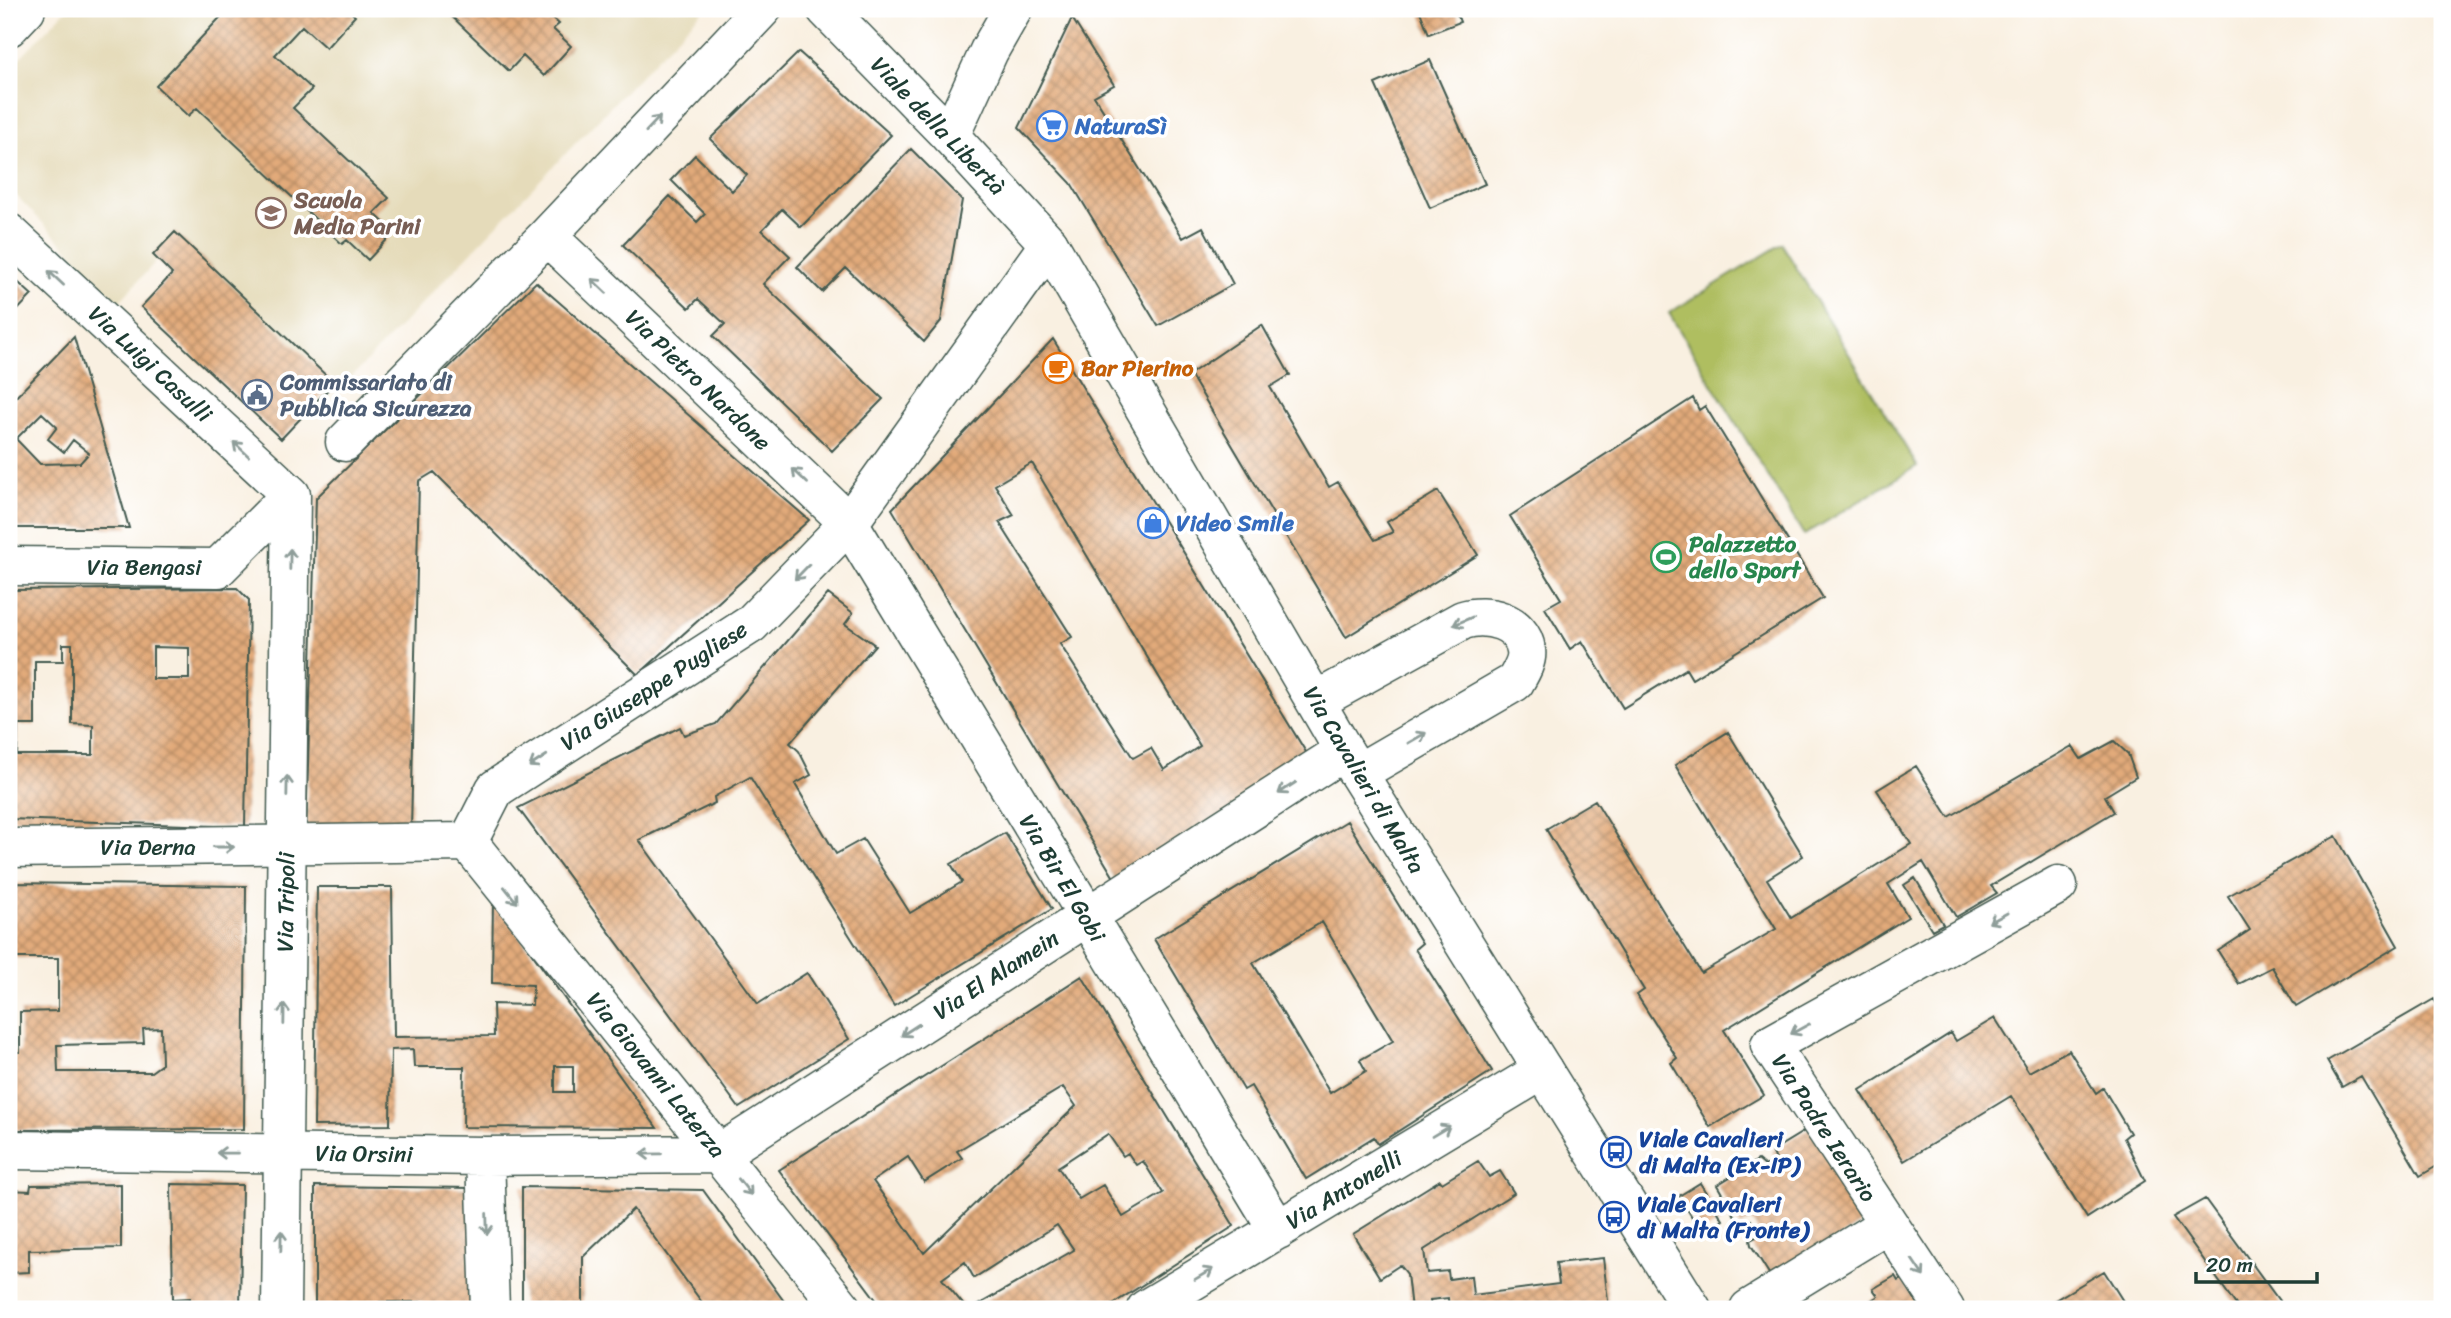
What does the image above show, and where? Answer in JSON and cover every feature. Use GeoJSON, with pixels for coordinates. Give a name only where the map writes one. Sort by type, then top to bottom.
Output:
{"type":"FeatureCollection","features":[{"type":"Feature","properties":{"kind":"street"},"geometry":{"type":"LineString","coordinates":[[9,27],[26,9]]}},
{"type":"Feature","properties":{"kind":"street"},"geometry":{"type":"LineString","coordinates":[[345,442],[547,236],[762,9]]}},
{"type":"Feature","properties":{"kind":"street","name":"Viale della Libertà"},"geometry":{"type":"LineString","coordinates":[[826,9],[950,136],[1049,244]]}},
{"type":"Feature","properties":{"kind":"street"},"geometry":{"type":"LineString","coordinates":[[950,136],[989,51],[1013,9]]}},
{"type":"Feature","properties":{"kind":"street","name":"Via Luigi Casulli"},"geometry":{"type":"LineString","coordinates":[[9,233],[291,495]]}},
{"type":"Feature","properties":{"kind":"street","name":"Via Pietro Nardone"},"geometry":{"type":"LineString","coordinates":[[547,236],[849,523]]}},
{"type":"Feature","properties":{"kind":"street","name":"Via Giuseppe Pugliese"},"geometry":{"type":"LineString","coordinates":[[468,842],[495,789],[751,624],[849,523],[1049,244]]}},
{"type":"Feature","properties":{"kind":"street","name":"Via Cavalieri di Malta"},"geometry":{"type":"LineString","coordinates":[[1049,244],[1351,762],[1692,1309]]}},
{"type":"Feature","properties":{"kind":"street","name":"Via Bengasi"},"geometry":{"type":"LineString","coordinates":[[9,566],[218,568],[291,495]]}},
{"type":"Feature","properties":{"kind":"street","name":"Via Tripoli"},"geometry":{"type":"LineString","coordinates":[[281,1309],[291,495]]}},
{"type":"Feature","properties":{"kind":"street","name":"Via Bir El Gobi"},"geometry":{"type":"LineString","coordinates":[[849,523],[1278,1230]]}},
{"type":"Feature","properties":{"kind":"street","name":"Via El Alamein"},"geometry":{"type":"LineString","coordinates":[[719,1154],[1086,917],[1351,762],[1515,682],[1524,665],[1526,650],[1521,638],[1511,626],[1495,618],[1470,618],[1316,701]]}},
{"type":"Feature","properties":{"kind":"street"},"geometry":{"type":"LineString","coordinates":[[286,847],[468,842]]}},
{"type":"Feature","properties":{"kind":"street","name":"Via Giovanni Laterza"},"geometry":{"type":"LineString","coordinates":[[468,842],[719,1154],[827,1300]]}},
{"type":"Feature","properties":{"kind":"street","name":"Via Derna"},"geometry":{"type":"LineString","coordinates":[[9,848],[286,847]]}},
{"type":"Feature","properties":{"kind":"street","name":"Via Padre Ierario"},"geometry":{"type":"LineString","coordinates":[[1945,1309],[1770,1045],[2058,885]]}},
{"type":"Feature","properties":{"kind":"street","name":"Via Antonelli"},"geometry":{"type":"LineString","coordinates":[[1146,1309],[1543,1070]]}},
{"type":"Feature","properties":{"kind":"street","name":"Via Orsini"},"geometry":{"type":"LineString","coordinates":[[9,1150],[485,1156],[719,1154]]}},
{"type":"Feature","properties":{"kind":"street"},"geometry":{"type":"LineString","coordinates":[[485,1156],[490,1309]]}},
{"type":"Feature","properties":{"kind":"street"},"geometry":{"type":"LineString","coordinates":[[1749,1309],[1888,1224]]}},
{"type":"Feature","properties":{"kind":"shaded area","name":"Scuola Media Parini"},"geometry":{"type":"Polygon","coordinates":[[[67,9],[704,9],[341,388],[178,237],[119,302],[9,188],[9,69],[67,9]]]}},
{"type":"Feature","properties":{"kind":"green space"},"geometry":{"type":"Polygon","coordinates":[[[1782,244],[1917,466],[1804,535],[1669,313],[1782,244]]]}},
{"type":"Feature","properties":{"kind":"building"},"geometry":{"type":"Polygon","coordinates":[[[228,9],[348,9],[355,16],[326,48],[302,26],[275,55],[312,89],[293,108],[389,198],[374,213],[394,232],[368,260],[347,240],[342,244],[197,108],[188,116],[156,86],[228,9]]]}},
{"type":"Feature","properties":{"kind":"building"},"geometry":{"type":"Polygon","coordinates":[[[444,9],[542,9],[559,24],[553,29],[571,46],[544,76],[523,56],[509,71],[444,9]]]}},
{"type":"Feature","properties":{"kind":"building"},"geometry":{"type":"Polygon","coordinates":[[[1419,9],[1455,9],[1460,22],[1429,34],[1419,9]]]}},
{"type":"Feature","properties":{"kind":"building"},"geometry":{"type":"Polygon","coordinates":[[[1072,18],[1114,85],[1094,96],[1183,238],[1203,227],[1233,284],[1158,326],[1071,183],[1019,128],[1072,18]]]}},
{"type":"Feature","properties":{"kind":"building"},"geometry":{"type":"Polygon","coordinates":[[[799,52],[891,135],[801,227],[782,209],[762,230],[790,256],[763,284],[883,399],[832,451],[713,336],[725,324],[698,299],[689,308],[623,245],[670,196],[697,222],[705,214],[671,180],[695,155],[732,191],[747,175],[710,139],[799,52]]]}},
{"type":"Feature","properties":{"kind":"building"},"geometry":{"type":"Polygon","coordinates":[[[1430,60],[1485,184],[1430,208],[1375,84],[1430,60]]]}},
{"type":"Feature","properties":{"kind":"building"},"geometry":{"type":"Polygon","coordinates":[[[911,149],[962,200],[941,321],[924,342],[846,268],[822,292],[797,267],[911,149]]]}},
{"type":"Feature","properties":{"kind":"building"},"geometry":{"type":"Polygon","coordinates":[[[175,232],[334,383],[281,439],[141,307],[172,274],[153,255],[175,232]]]}},
{"type":"Feature","properties":{"kind":"building"},"geometry":{"type":"Polygon","coordinates":[[[9,274],[32,295],[9,319],[9,274]]]}},
{"type":"Feature","properties":{"kind":"building"},"geometry":{"type":"Polygon","coordinates":[[[536,282],[809,520],[638,675],[434,472],[419,481],[411,830],[306,832],[316,498],[536,282]]]}},
{"type":"Feature","properties":{"kind":"building"},"geometry":{"type":"Polygon","coordinates":[[[1262,325],[1290,375],[1270,387],[1329,487],[1338,482],[1375,540],[1393,532],[1387,522],[1438,491],[1478,555],[1346,637],[1190,374],[1262,325]]]}},
{"type":"Feature","properties":{"kind":"building"},"geometry":{"type":"Polygon","coordinates":[[[74,337],[129,528],[9,528],[9,404],[74,337]],[[42,413],[16,439],[40,464],[80,463],[89,453],[73,440],[64,452],[48,439],[57,427],[42,413]]]}},
{"type":"Feature","properties":{"kind":"building"},"geometry":{"type":"Polygon","coordinates":[[[1053,339],[1312,762],[1116,881],[892,509],[1053,339]],[[1032,463],[995,485],[1014,515],[999,522],[1072,637],[1060,644],[1133,758],[1151,748],[1164,770],[1200,746],[1032,463]]]}},
{"type":"Feature","properties":{"kind":"building","name":"Palazzetto dello Sport"},"geometry":{"type":"Polygon","coordinates":[[[1693,398],[1699,410],[1705,406],[1823,598],[1692,679],[1686,669],[1623,708],[1582,641],[1570,649],[1545,608],[1561,599],[1510,516],[1693,398]]]}},
{"type":"Feature","properties":{"kind":"building"},"geometry":{"type":"Polygon","coordinates":[[[237,588],[249,600],[245,827],[9,819],[9,590],[237,588]],[[63,644],[63,661],[35,661],[35,725],[18,725],[17,755],[93,755],[93,725],[72,724],[72,644],[63,644]],[[153,647],[153,679],[189,679],[189,648],[153,647]]]}},
{"type":"Feature","properties":{"kind":"building"},"geometry":{"type":"Polygon","coordinates":[[[828,594],[853,613],[845,624],[875,645],[790,743],[799,751],[811,775],[795,784],[836,854],[863,839],[910,913],[962,882],[951,864],[1005,833],[1052,909],[894,1006],[750,777],[714,797],[715,803],[639,840],[758,1004],[807,973],[849,1039],[739,1108],[518,808],[680,727],[684,735],[716,724],[828,594]]]}},
{"type":"Feature","properties":{"kind":"building"},"geometry":{"type":"Polygon","coordinates":[[[1728,732],[1803,856],[1767,879],[1791,918],[1911,844],[1877,790],[1916,766],[1949,817],[2072,746],[2081,759],[2114,741],[2128,754],[2136,777],[2105,796],[2114,812],[1991,886],[1997,893],[1956,917],[1923,862],[1888,884],[1908,917],[1724,1030],[1764,1095],[1710,1127],[1671,1063],[1677,1058],[1637,995],[1644,990],[1546,829],[1595,800],[1701,973],[1776,929],[1675,765],[1728,732]]]}},
{"type":"Feature","properties":{"kind":"building"},"geometry":{"type":"Polygon","coordinates":[[[1347,821],[1422,943],[1415,949],[1492,1071],[1378,1144],[1374,1137],[1306,1179],[1251,1086],[1244,1090],[1154,939],[1347,821]],[[1322,922],[1253,963],[1330,1093],[1366,1071],[1360,1060],[1393,1041],[1322,922]]]}},
{"type":"Feature","properties":{"kind":"building"},"geometry":{"type":"Polygon","coordinates":[[[2336,836],[2398,946],[2296,1007],[2272,967],[2239,984],[2218,951],[2250,930],[2228,896],[2336,836]]]}},
{"type":"Feature","properties":{"kind":"building"},"geometry":{"type":"Polygon","coordinates":[[[1915,878],[1943,924],[1932,930],[1904,885],[1915,878]]]}},
{"type":"Feature","properties":{"kind":"building"},"geometry":{"type":"Polygon","coordinates":[[[9,883],[246,886],[244,1129],[9,1130],[9,1052],[20,1052],[20,1012],[58,1011],[58,958],[9,958],[9,883]],[[161,1028],[143,1029],[144,1043],[57,1045],[58,1072],[151,1072],[162,1064],[161,1028]]]}},
{"type":"Feature","properties":{"kind":"building"},"geometry":{"type":"Polygon","coordinates":[[[317,887],[392,887],[394,1037],[494,1036],[493,1004],[532,1005],[533,985],[492,983],[493,899],[657,1128],[463,1127],[464,1067],[414,1067],[413,1049],[391,1050],[390,1125],[314,1126],[317,887]],[[555,1066],[555,1092],[573,1092],[573,1066],[555,1066]]]}},
{"type":"Feature","properties":{"kind":"building"},"geometry":{"type":"Polygon","coordinates":[[[1082,976],[1234,1226],[1105,1309],[971,1309],[1074,1250],[1057,1225],[974,1278],[965,1262],[942,1279],[967,1309],[883,1309],[779,1170],[1082,976]],[[1063,1087],[957,1151],[962,1158],[924,1182],[908,1157],[873,1181],[924,1253],[1076,1106],[1063,1087]],[[1108,1134],[1058,1167],[1079,1199],[1103,1185],[1123,1217],[1163,1193],[1143,1161],[1136,1165],[1128,1153],[1123,1156],[1108,1134]]]}},
{"type":"Feature","properties":{"kind":"building"},"geometry":{"type":"Polygon","coordinates":[[[2434,999],[2442,1013],[2442,1163],[2420,1176],[2361,1076],[2342,1087],[2327,1061],[2434,999]]]}},
{"type":"Feature","properties":{"kind":"building"},"geometry":{"type":"Polygon","coordinates":[[[1995,1018],[2029,1072],[2069,1050],[2096,1093],[2103,1088],[2130,1133],[2124,1138],[2145,1181],[2087,1218],[2011,1096],[1904,1161],[1860,1090],[1951,1033],[1956,1041],[1995,1018]]]}},
{"type":"Feature","properties":{"kind":"building"},"geometry":{"type":"Polygon","coordinates":[[[1811,1127],[1871,1217],[1773,1280],[1751,1245],[1750,1240],[1760,1235],[1751,1220],[1741,1226],[1717,1185],[1758,1160],[1765,1166],[1776,1160],[1772,1151],[1811,1127]]]}},
{"type":"Feature","properties":{"kind":"building"},"geometry":{"type":"Polygon","coordinates":[[[1478,1161],[1489,1177],[1500,1171],[1514,1193],[1424,1250],[1427,1273],[1448,1271],[1449,1279],[1471,1276],[1473,1295],[1559,1284],[1556,1263],[1603,1258],[1609,1309],[1449,1309],[1448,1298],[1430,1300],[1431,1309],[1411,1309],[1407,1274],[1400,1265],[1380,1278],[1353,1234],[1440,1180],[1442,1183],[1478,1161]]]}},
{"type":"Feature","properties":{"kind":"building"},"geometry":{"type":"Polygon","coordinates":[[[1700,1183],[1723,1220],[1702,1233],[1679,1196],[1700,1183]]]}},
{"type":"Feature","properties":{"kind":"building"},"geometry":{"type":"Polygon","coordinates":[[[121,1184],[121,1248],[29,1250],[29,1272],[9,1273],[9,1190],[30,1191],[31,1185],[121,1184]]]}},
{"type":"Feature","properties":{"kind":"building"},"geometry":{"type":"Polygon","coordinates":[[[171,1184],[242,1185],[240,1309],[190,1309],[190,1298],[173,1299],[171,1184]]]}},
{"type":"Feature","properties":{"kind":"building"},"geometry":{"type":"Polygon","coordinates":[[[315,1186],[474,1188],[474,1309],[422,1309],[422,1302],[380,1302],[379,1309],[315,1309],[315,1186]]]}},
{"type":"Feature","properties":{"kind":"building"},"geometry":{"type":"Polygon","coordinates":[[[522,1187],[703,1190],[786,1304],[786,1309],[707,1309],[633,1209],[583,1257],[583,1309],[522,1309],[522,1187]]]}},
{"type":"Feature","properties":{"kind":"building"},"geometry":{"type":"Polygon","coordinates":[[[2205,1199],[2285,1309],[2239,1309],[2173,1217],[2205,1199]]]}},
{"type":"Feature","properties":{"kind":"building"},"geometry":{"type":"Polygon","coordinates":[[[2104,1271],[2128,1309],[2040,1309],[2104,1271]]]}},
{"type":"Feature","properties":{"kind":"building"},"geometry":{"type":"Polygon","coordinates":[[[1895,1276],[1898,1281],[1903,1279],[1921,1309],[1857,1309],[1878,1296],[1873,1289],[1895,1276]]]}},
{"type":"Feature","properties":{"kind":"place","name":"NaturaSì"},"geometry":{"type":"Point","coordinates":[1052,126]}},
{"type":"Feature","properties":{"kind":"place","name":"Scuola Media Parini"},"geometry":{"type":"Point","coordinates":[271,213]}},
{"type":"Feature","properties":{"kind":"place","name":"Bar Pierino"},"geometry":{"type":"Point","coordinates":[1058,368]}},
{"type":"Feature","properties":{"kind":"place","name":"Commissariato di Pubblica Sicurezza"},"geometry":{"type":"Point","coordinates":[257,395]}},
{"type":"Feature","properties":{"kind":"place","name":"Video Smile"},"geometry":{"type":"Point","coordinates":[1153,523]}},
{"type":"Feature","properties":{"kind":"place","name":"Palazzetto dello Sport"},"geometry":{"type":"Point","coordinates":[1666,557]}},
{"type":"Feature","properties":{"kind":"place","name":"Viale Cavalieri di Malta (Ex-IP)"},"geometry":{"type":"Point","coordinates":[1616,1152]}},
{"type":"Feature","properties":{"kind":"place","name":"Viale Cavalieri di Malta (Fronte)"},"geometry":{"type":"Point","coordinates":[1614,1217]}}]}
